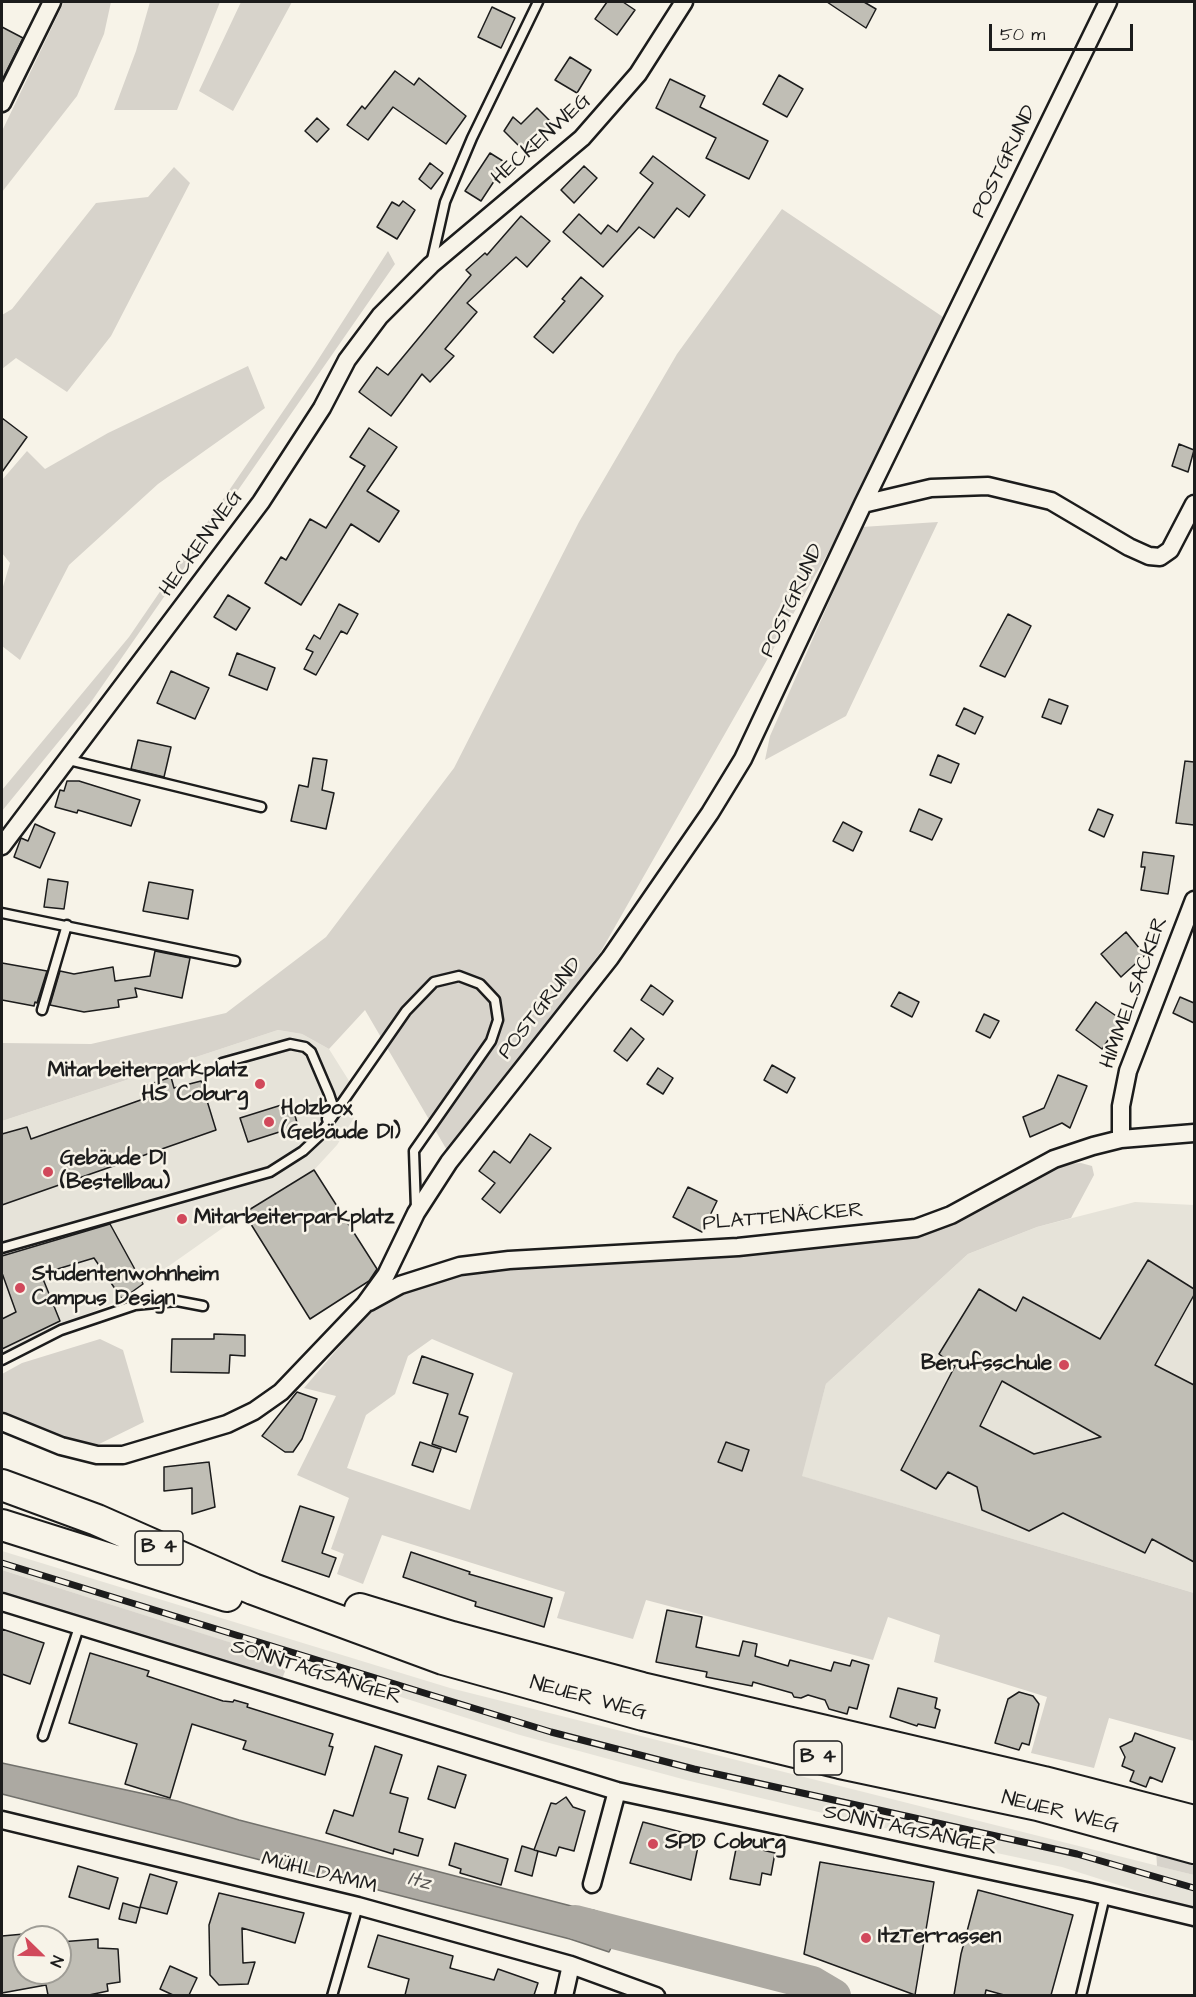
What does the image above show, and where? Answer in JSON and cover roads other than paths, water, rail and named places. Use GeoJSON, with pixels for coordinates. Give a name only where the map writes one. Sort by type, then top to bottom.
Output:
{"type":"FeatureCollection","features":[{"type":"Feature","properties":{"kind":"highway","name":"NEUER WEG"},"geometry":{"type":"LineString","coordinates":[[2,1463],[102,1501],[261,1572],[355,1607],[452,1637],[642,1688],[1044,1782],[1194,1821]]}},
{"type":"Feature","properties":{"kind":"highway","name":"NEUER WEG"},"geometry":{"type":"LineString","coordinates":[[2,1485],[97,1520],[254,1589],[443,1659],[643,1715],[840,1763],[1038,1805],[1194,1848]]}},
{"type":"Feature","properties":{"kind":"highway"},"geometry":{"type":"LineString","coordinates":[[2,1525],[197,1586],[389,1651],[443,1659]]}},
{"type":"Feature","properties":{"kind":"street"},"geometry":{"type":"LineString","coordinates":[[2,103],[52,2]]}},
{"type":"Feature","properties":{"kind":"street","name":"HECKENWEG"},"geometry":{"type":"LineString","coordinates":[[2,846],[261,502],[322,408],[347,360],[380,316],[431,265],[589,131],[638,74],[684,2]]}},
{"type":"Feature","properties":{"kind":"street","name":"POSTGRUND"},"geometry":{"type":"LineString","coordinates":[[2,1422],[61,1446],[97,1455],[123,1455],[227,1424],[254,1411],[281,1392],[365,1304],[386,1275],[416,1213],[449,1162],[610,958],[710,813],[756,734],[863,504],[1108,2]]}},
{"type":"Feature","properties":{"kind":"street"},"geometry":{"type":"LineString","coordinates":[[863,504],[931,488],[988,486],[1051,501],[1129,547],[1149,556],[1160,557],[1170,550],[1194,504]]}},
{"type":"Feature","properties":{"kind":"street","name":"HIMMELSACKER"},"geometry":{"type":"LineString","coordinates":[[1121,1139],[1121,1106],[1128,1071],[1194,900]]}},
{"type":"Feature","properties":{"kind":"street","name":"PLATTENÄCKER"},"geometry":{"type":"LineString","coordinates":[[365,1304],[400,1285],[460,1266],[509,1260],[738,1247],[916,1228],[951,1215],[1054,1159],[1121,1139],[1194,1133]]}},
{"type":"Feature","properties":{"kind":"street","name":"SONNTAGSANGER"},"geometry":{"type":"LineString","coordinates":[[2,1602],[80,1624],[617,1791],[1194,1917]]}},
{"type":"Feature","properties":{"kind":"street"},"geometry":{"type":"LineString","coordinates":[[592,1884],[617,1791]]}},
{"type":"Feature","properties":{"kind":"street","name":"MÜHLDAMM"},"geometry":{"type":"LineString","coordinates":[[2,1820],[358,1906],[571,1965],[656,1995]]}},
{"type":"Feature","properties":{"kind":"street"},"geometry":{"type":"LineString","coordinates":[[564,1995],[571,1965]]}},
{"type":"Feature","properties":{"kind":"lane","name":"HECKENWEG"},"geometry":{"type":"LineString","coordinates":[[431,265],[445,202],[472,138],[538,2]]}},
{"type":"Feature","properties":{"kind":"lane"},"geometry":{"type":"LineString","coordinates":[[69,760],[261,807]]}},
{"type":"Feature","properties":{"kind":"lane"},"geometry":{"type":"LineString","coordinates":[[2,913],[235,961]]}},
{"type":"Feature","properties":{"kind":"lane"},"geometry":{"type":"LineString","coordinates":[[42,1010],[67,925]]}},
{"type":"Feature","properties":{"kind":"lane"},"geometry":{"type":"LineString","coordinates":[[2,1248],[270,1172],[303,1151],[319,1136],[406,1011],[434,982],[459,976],[480,984],[495,1000],[498,1020],[491,1041],[414,1151],[416,1213]]}},
{"type":"Feature","properties":{"kind":"lane"},"geometry":{"type":"LineString","coordinates":[[225,1071],[222,1063],[270,1054],[290,1044],[305,1047],[311,1052],[332,1103],[319,1136]]}},
{"type":"Feature","properties":{"kind":"lane"},"geometry":{"type":"LineString","coordinates":[[2,1360],[61,1330],[135,1305],[177,1301],[203,1306]]}},
{"type":"Feature","properties":{"kind":"lane"},"geometry":{"type":"LineString","coordinates":[[42,1736],[80,1624]]}},
{"type":"Feature","properties":{"kind":"lane"},"geometry":{"type":"LineString","coordinates":[[1081,1995],[1105,1896]]}},
{"type":"Feature","properties":{"kind":"lane"},"geometry":{"type":"LineString","coordinates":[[332,1995],[358,1906]]}},
{"type":"Feature","properties":{"kind":"water"},"geometry":{"type":"Polygon","coordinates":[[[2,1763],[177,1801],[239,1820],[593,1910],[625,1921],[609,1952],[570,1939],[2,1794],[2,1763]]]}},
{"type":"Feature","properties":{"kind":"waterway","name":"Itz"},"geometry":{"type":"LineString","coordinates":[[575,1922],[812,1983],[834,1996]]}},
{"type":"Feature","properties":{"kind":"railway"},"geometry":{"type":"LineString","coordinates":[[2,1563],[551,1732],[694,1769],[1077,1854],[1194,1888]]}},
{"type":"Feature","properties":{"kind":"place","name":"Mitarbeiterparkplatz HS Coburg"},"geometry":{"type":"Point","coordinates":[260,1084]}},
{"type":"Feature","properties":{"kind":"place","name":"Holzbox (Gebäude D1)"},"geometry":{"type":"Point","coordinates":[269,1122]}},
{"type":"Feature","properties":{"kind":"place","name":"Gebäude D1 (Bestellbau)"},"geometry":{"type":"Point","coordinates":[48,1172]}},
{"type":"Feature","properties":{"kind":"place","name":"Mitarbeiterparkplatz"},"geometry":{"type":"Point","coordinates":[182,1219]}},
{"type":"Feature","properties":{"kind":"place","name":"Studentenwohnheim Campus Design"},"geometry":{"type":"Point","coordinates":[20,1288]}},
{"type":"Feature","properties":{"kind":"place","name":"Berufsschule"},"geometry":{"type":"Point","coordinates":[1064,1365]}},
{"type":"Feature","properties":{"kind":"place","name":"SPD Coburg"},"geometry":{"type":"Point","coordinates":[653,1844]}},
{"type":"Feature","properties":{"kind":"place","name":"ItzTerrassen"},"geometry":{"type":"Point","coordinates":[866,1938]}}]}
